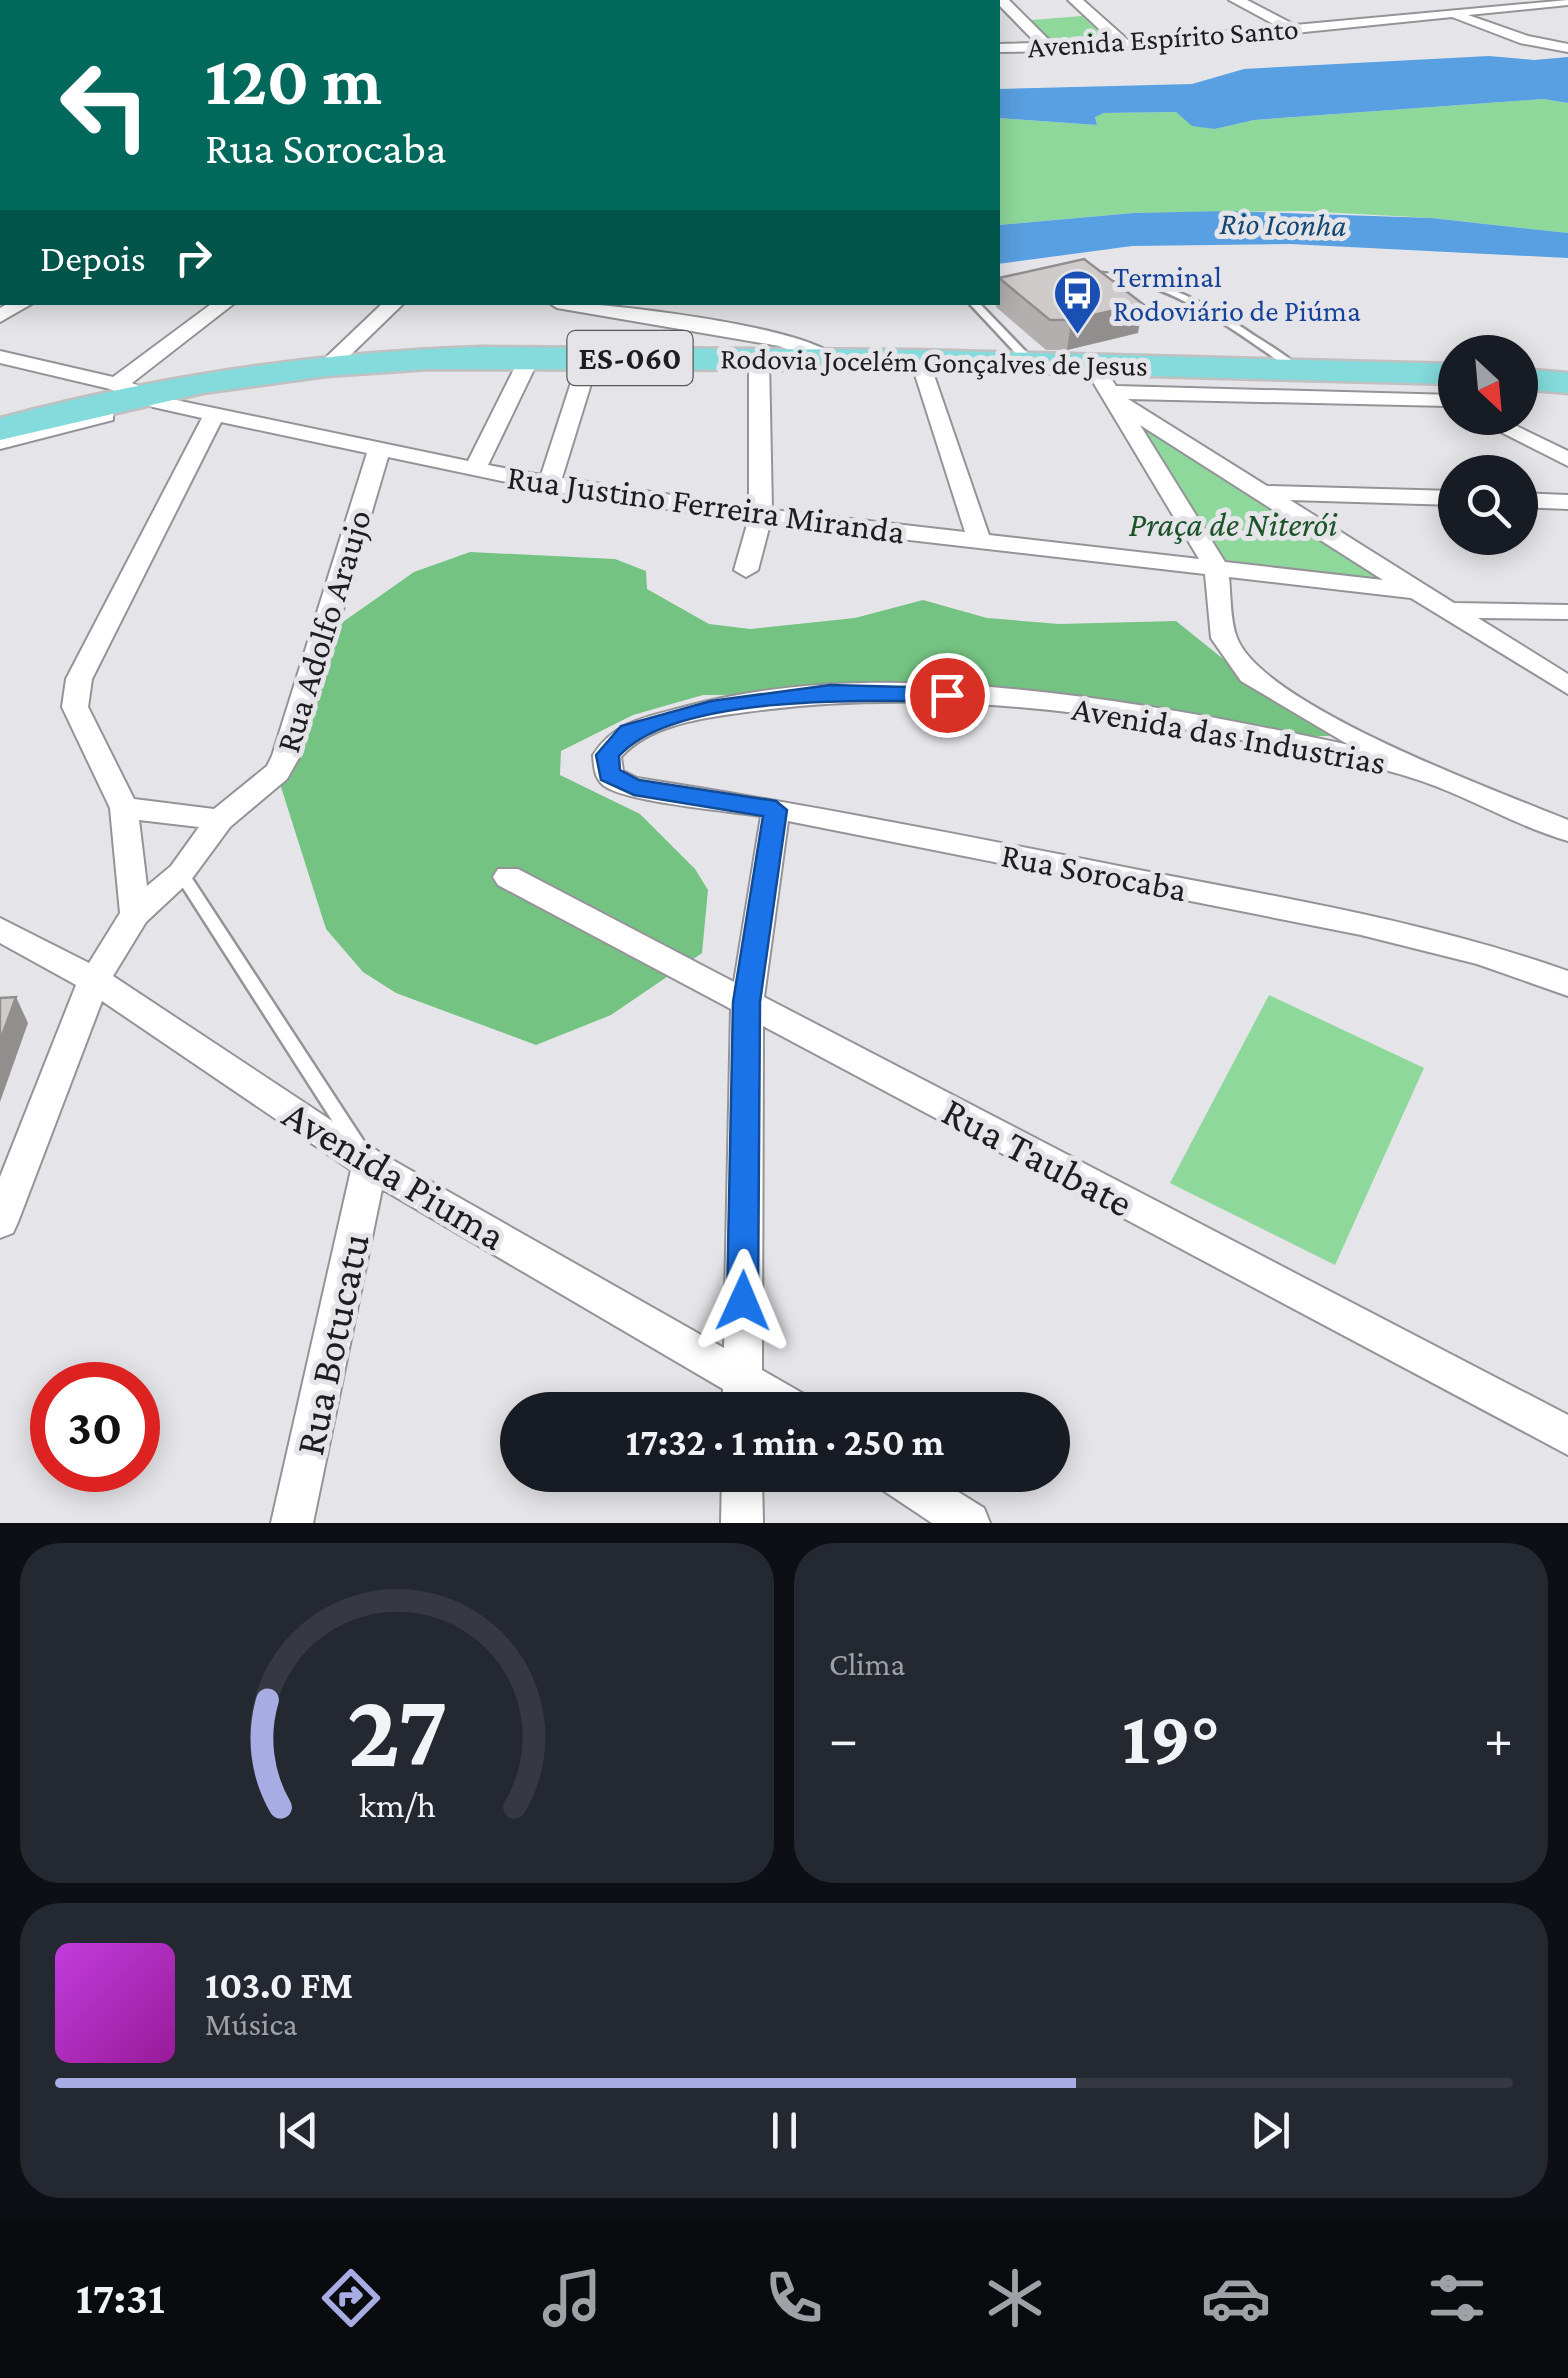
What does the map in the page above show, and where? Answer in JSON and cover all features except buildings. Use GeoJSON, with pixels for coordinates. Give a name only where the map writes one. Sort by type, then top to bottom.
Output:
{"type":"FeatureCollection","features":[{"type":"Feature","properties":{"kind":"main road","name":"Rodovia Jocelém Gonçalves de Jesus"},"geometry":{"type":"LineString","coordinates":[[0,429],[139,394],[328,366],[529,359],[1092,362],[1393,372],[1438,387]]}},
{"type":"Feature","properties":{"kind":"main road"},"geometry":{"type":"LineString","coordinates":[[1538,374],[1565,380]]}},
{"type":"Feature","properties":{"kind":"main road"},"geometry":{"type":"LineString","coordinates":[[1538,379],[1565,380]]}},
{"type":"Feature","properties":{"kind":"street"},"geometry":{"type":"LineString","coordinates":[[1001,0],[1050,49]]}},
{"type":"Feature","properties":{"kind":"street"},"geometry":{"type":"LineString","coordinates":[[1075,0],[1126,46]]}},
{"type":"Feature","properties":{"kind":"street"},"geometry":{"type":"LineString","coordinates":[[1236,0],[1294,30]]}},
{"type":"Feature","properties":{"kind":"street"},"geometry":{"type":"LineString","coordinates":[[1410,0],[1563,48]]}},
{"type":"Feature","properties":{"kind":"street","name":"Avenida Espírito Santo"},"geometry":{"type":"LineString","coordinates":[[1000,48],[1126,46],[1568,1]]}},
{"type":"Feature","properties":{"kind":"street"},"geometry":{"type":"LineString","coordinates":[[0,442],[139,394],[224,305]]}},
{"type":"Feature","properties":{"kind":"street"},"geometry":{"type":"LineString","coordinates":[[328,366],[393,305]]}},
{"type":"Feature","properties":{"kind":"street"},"geometry":{"type":"LineString","coordinates":[[574,305],[784,342],[828,358]]}},
{"type":"Feature","properties":{"kind":"street","name":"Rua Justino Ferreira Miranda"},"geometry":{"type":"LineString","coordinates":[[0,358],[214,415],[548,484],[761,516],[1423,592]]}},
{"type":"Feature","properties":{"kind":"street"},"geometry":{"type":"LineString","coordinates":[[548,484],[590,358]]}},
{"type":"Feature","properties":{"kind":"street"},"geometry":{"type":"LineString","coordinates":[[746,570],[761,516],[759,358]]}},
{"type":"Feature","properties":{"kind":"street"},"geometry":{"type":"LineString","coordinates":[[475,468],[529,359]]}},
{"type":"Feature","properties":{"kind":"street"},"geometry":{"type":"LineString","coordinates":[[920,359],[980,543]]}},
{"type":"Feature","properties":{"kind":"street"},"geometry":{"type":"LineString","coordinates":[[1092,362],[1216,567],[1224,638],[1250,675],[1292,703],[1414,768],[1568,830]]}},
{"type":"Feature","properties":{"kind":"street"},"geometry":{"type":"LineString","coordinates":[[1112,396],[1438,392]]}},
{"type":"Feature","properties":{"kind":"street"},"geometry":{"type":"LineString","coordinates":[[1112,396],[1568,686]]}},
{"type":"Feature","properties":{"kind":"street"},"geometry":{"type":"LineString","coordinates":[[134,914],[124,808],[75,707],[78,679],[214,415]]}},
{"type":"Feature","properties":{"kind":"street"},"geometry":{"type":"LineString","coordinates":[[1519,435],[1568,459]]}},
{"type":"Feature","properties":{"kind":"street","name":"Rua Adolfo Araujo"},"geometry":{"type":"LineString","coordinates":[[0,1222],[94,980],[134,914],[181,872],[220,820],[278,772],[286,756],[379,450]]}},
{"type":"Feature","properties":{"kind":"street"},"geometry":{"type":"LineString","coordinates":[[1265,493],[1438,498]]}},
{"type":"Feature","properties":{"kind":"street"},"geometry":{"type":"LineString","coordinates":[[1538,501],[1568,502]]}},
{"type":"Feature","properties":{"kind":"street"},"geometry":{"type":"LineString","coordinates":[[1454,610],[1568,612]]}},
{"type":"Feature","properties":{"kind":"street","name":"Avenida das Industrias"},"geometry":{"type":"LineString","coordinates":[[616,780],[606,765],[607,755],[629,731],[711,708],[830,692],[914,692],[1081,706],[1205,723],[1414,768]]}},
{"type":"Feature","properties":{"kind":"street","name":"Rua Sorocaba"},"geometry":{"type":"LineString","coordinates":[[616,780],[1361,924],[1482,953],[1568,984]]}},
{"type":"Feature","properties":{"kind":"street"},"geometry":{"type":"LineString","coordinates":[[124,808],[220,820]]}},
{"type":"Feature","properties":{"kind":"street"},"geometry":{"type":"LineString","coordinates":[[742,1392],[746,1002],[776,810]]}},
{"type":"Feature","properties":{"kind":"street","name":"Rua Taubate"},"geometry":{"type":"LineString","coordinates":[[508,877],[1568,1436]]}},
{"type":"Feature","properties":{"kind":"street","name":"Avenida Piuma"},"geometry":{"type":"LineString","coordinates":[[0,930],[94,980],[370,1164],[740,1392]]}},
{"type":"Feature","properties":{"kind":"street","name":"Rua Botucatu"},"geometry":{"type":"LineString","coordinates":[[292,1523],[370,1164]]}},
{"type":"Feature","properties":{"kind":"street"},"geometry":{"type":"LineString","coordinates":[[742,1492],[742,1523]]}},
{"type":"Feature","properties":{"kind":"street"},"geometry":{"type":"LineString","coordinates":[[921,1492],[969,1523]]}},
{"type":"Feature","properties":{"kind":"lane"},"geometry":{"type":"LineString","coordinates":[[1078,275],[1121,275],[1167,286],[1297,369]]}},
{"type":"Feature","properties":{"kind":"lane"},"geometry":{"type":"LineString","coordinates":[[975,305],[1030,362]]}},
{"type":"Feature","properties":{"kind":"lane"},"geometry":{"type":"LineString","coordinates":[[181,872],[370,1164]]}},
{"type":"Feature","properties":{"kind":"green space"},"geometry":{"type":"Polygon","coordinates":[[[1082,16],[1113,45],[1056,46],[1031,20],[1082,16]]]}},
{"type":"Feature","properties":{"kind":"green space"},"geometry":{"type":"Polygon","coordinates":[[[1543,99],[1568,103],[1568,233],[1431,218],[1302,211],[1133,213],[1000,225],[1000,118],[1097,125],[1095,116],[1104,113],[1176,112],[1215,129],[1254,120],[1543,99]]]}},
{"type":"Feature","properties":{"kind":"green space","name":"Praça de Niterói"},"geometry":{"type":"Polygon","coordinates":[[[1102,395],[1418,590],[1207,563],[1102,395]]]}},
{"type":"Feature","properties":{"kind":"green space"},"geometry":{"type":"Polygon","coordinates":[[[470,552],[615,559],[646,571],[647,589],[709,624],[750,629],[855,618],[923,600],[987,618],[1059,624],[1176,621],[1258,687],[1348,735],[1278,738],[1143,723],[1013,699],[891,694],[703,695],[633,715],[561,751],[560,775],[640,814],[695,869],[708,890],[702,953],[611,1015],[536,1045],[396,993],[363,972],[326,929],[281,787],[340,624],[414,572],[470,552]]]}},
{"type":"Feature","properties":{"kind":"green space"},"geometry":{"type":"Polygon","coordinates":[[[1269,995],[1424,1068],[1335,1265],[1170,1183],[1269,995]]]}},
{"type":"Feature","properties":{"kind":"water"},"geometry":{"type":"Polygon","coordinates":[[[1489,56],[1534,60],[1568,57],[1568,103],[1543,99],[1254,120],[1215,129],[1192,126],[1176,112],[1104,113],[1095,117],[1097,125],[1000,118],[1000,89],[1192,84],[1244,69],[1489,56]]]}},
{"type":"Feature","properties":{"kind":"water","name":"Rio Iconha"},"geometry":{"type":"Polygon","coordinates":[[[1228,211],[1431,218],[1568,233],[1568,258],[1290,244],[1132,246],[1000,264],[1000,225],[1133,213],[1228,211]]]}},
{"type":"Feature","properties":{"kind":"place","name":"Terminal Rodoviário de Piúma"},"geometry":{"type":"Point","coordinates":[1078,336]}},
{"type":"Feature","properties":{"kind":"route"},"geometry":{"type":"LineString","coordinates":[[743,1301],[746,1002],[776,810],[634,787],[609,774],[607,755],[629,731],[711,708],[830,692],[947,695]]}}]}
